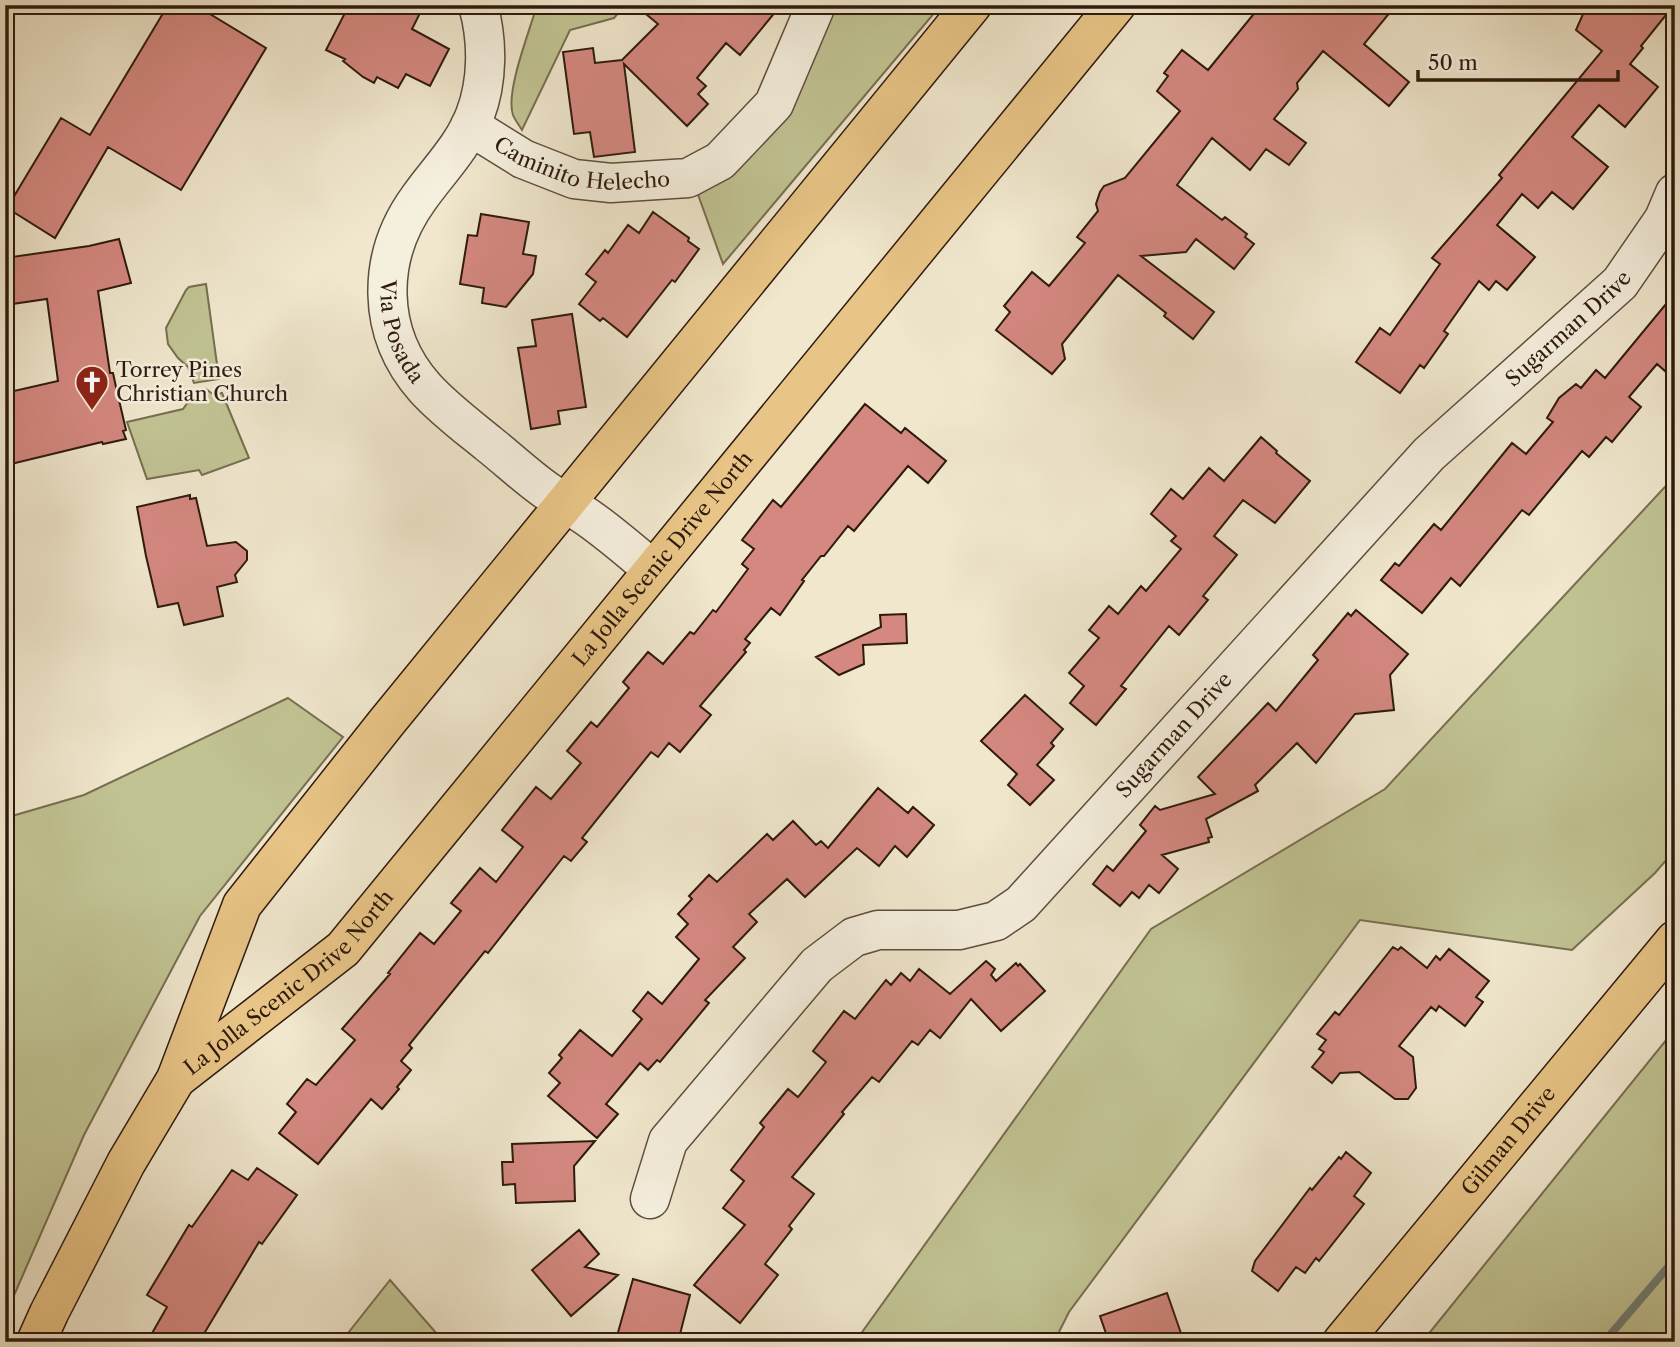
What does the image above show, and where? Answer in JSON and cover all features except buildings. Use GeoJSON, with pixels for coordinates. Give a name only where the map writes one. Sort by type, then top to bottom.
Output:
{"type":"FeatureCollection","features":[{"type":"Feature","properties":{"kind":"main road","name":"La Jolla Scenic Drive North"},"geometry":{"type":"LineString","coordinates":[[36,1342],[126,1163],[176,1079],[242,905],[565,503],[972,5]]}},
{"type":"Feature","properties":{"kind":"main road","name":"La Jolla Scenic Drive North"},"geometry":{"type":"LineString","coordinates":[[176,1079],[343,950],[1116,5]]}},
{"type":"Feature","properties":{"kind":"main road","name":"Gilman Drive"},"geometry":{"type":"LineString","coordinates":[[1342,1342],[1675,940]]}},
{"type":"Feature","properties":{"kind":"street","name":"Via Posada"},"geometry":{"type":"LineString","coordinates":[[478,5],[485,59],[479,102],[470,127],[454,153],[412,208],[399,233],[387,277],[387,313],[390,326],[404,358],[425,388],[546,490],[589,518],[653,570]]}},
{"type":"Feature","properties":{"kind":"street","name":"Caminito Helecho"},"geometry":{"type":"LineString","coordinates":[[470,127],[523,159],[573,179],[611,183],[688,178],[720,161],[774,104],[816,5]]}},
{"type":"Feature","properties":{"kind":"street","name":"Sugarman Drive"},"geometry":{"type":"LineString","coordinates":[[650,1199],[668,1141],[817,965],[854,937],[878,930],[959,930],[996,921],[1021,904],[1429,454],[1620,283],[1664,219],[1675,193]]}},
{"type":"Feature","properties":{"kind":"green space"},"geometry":{"type":"Polygon","coordinates":[[[537,5],[625,5],[614,18],[570,30],[522,130],[513,115],[512,92],[537,5]]]}},
{"type":"Feature","properties":{"kind":"green space"},"geometry":{"type":"Polygon","coordinates":[[[836,5],[941,5],[723,264],[696,189],[836,5]]]}},
{"type":"Feature","properties":{"kind":"green space"},"geometry":{"type":"Polygon","coordinates":[[[206,284],[219,379],[194,383],[188,367],[168,344],[166,328],[186,290],[206,284]]]}},
{"type":"Feature","properties":{"kind":"green space"},"geometry":{"type":"Polygon","coordinates":[[[206,389],[214,395],[222,393],[249,458],[202,475],[199,470],[147,479],[127,422],[183,409],[193,395],[206,389]]]}},
{"type":"Feature","properties":{"kind":"green space"},"geometry":{"type":"Polygon","coordinates":[[[1675,476],[1675,850],[1655,873],[1572,950],[1360,920],[1069,1312],[1054,1342],[855,1342],[1151,929],[1385,789],[1675,476]]]}},
{"type":"Feature","properties":{"kind":"green space"},"geometry":{"type":"Polygon","coordinates":[[[288,698],[343,737],[200,916],[84,1135],[5,1316],[5,818],[84,795],[288,698]]]}},
{"type":"Feature","properties":{"kind":"green space"},"geometry":{"type":"Polygon","coordinates":[[[1675,1029],[1675,1342],[1422,1342],[1675,1029]]]}},
{"type":"Feature","properties":{"kind":"green space"},"geometry":{"type":"Polygon","coordinates":[[[390,1280],[444,1342],[341,1342],[390,1280]]]}},
{"type":"Feature","properties":{"kind":"waterway"},"geometry":{"type":"LineString","coordinates":[[1604,1342],[1675,1259]]}},
{"type":"Feature","properties":{"kind":"place","name":"Torrey Pines Christian Church"},"geometry":{"type":"Point","coordinates":[92,412]}}]}
